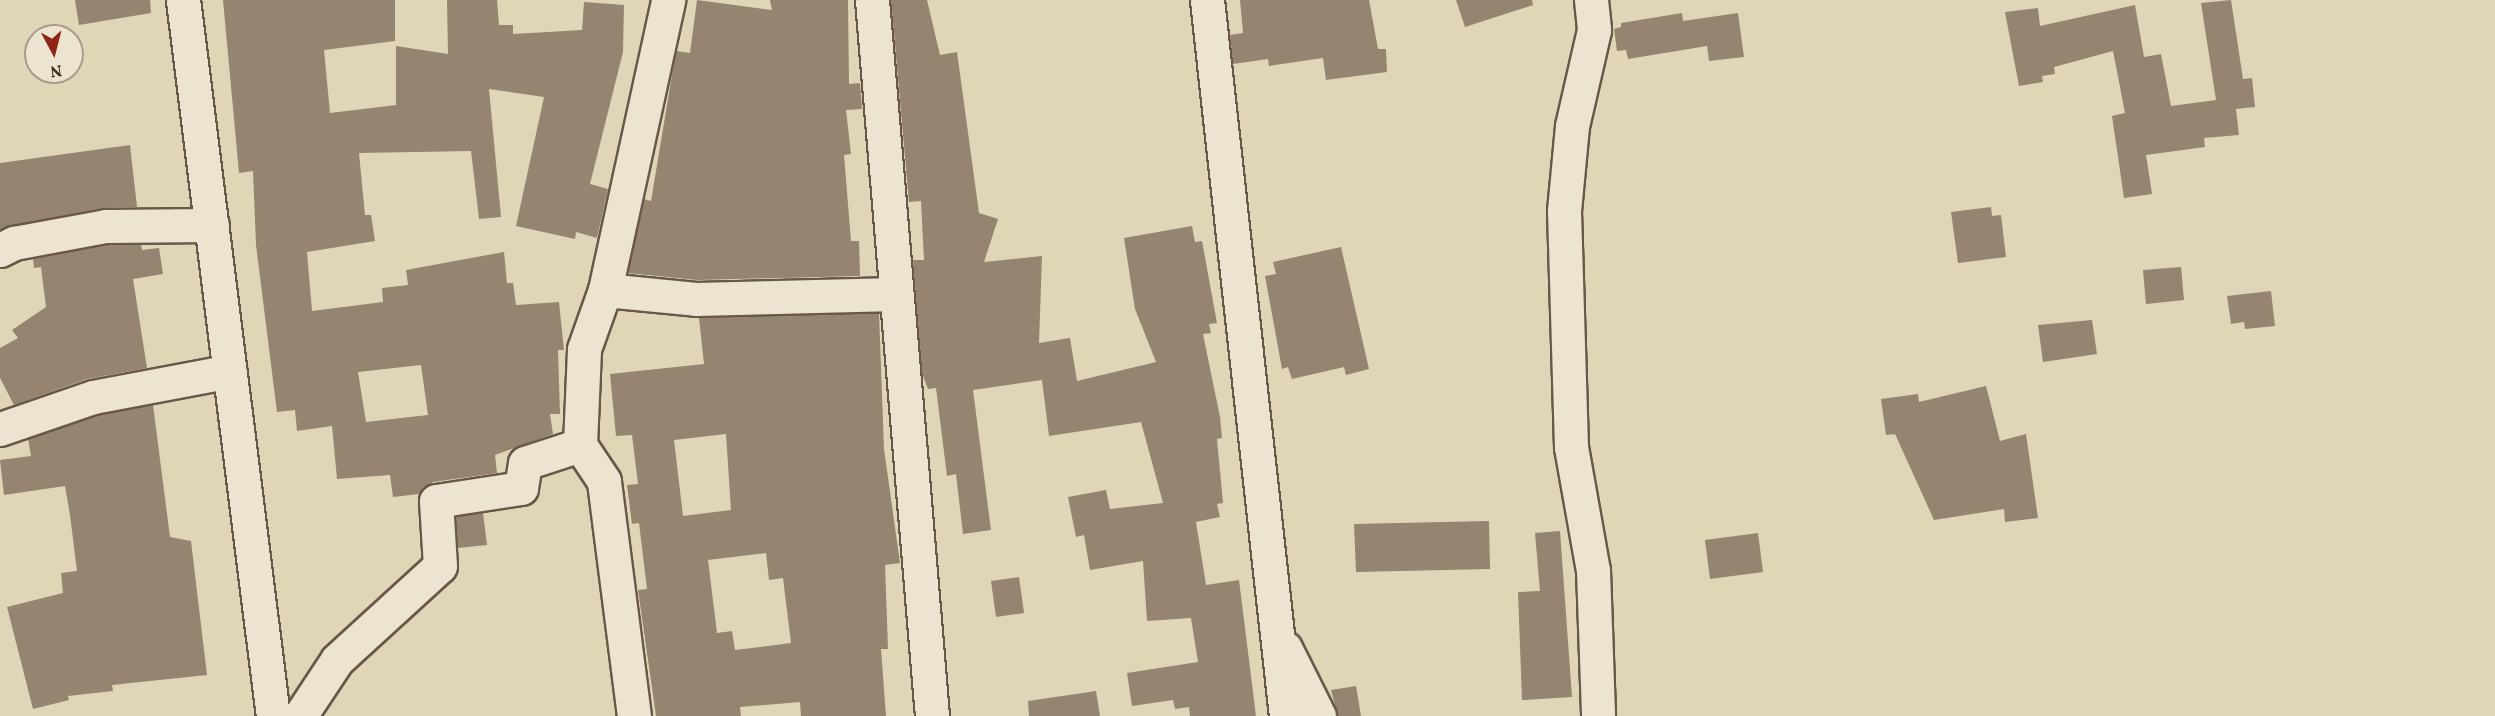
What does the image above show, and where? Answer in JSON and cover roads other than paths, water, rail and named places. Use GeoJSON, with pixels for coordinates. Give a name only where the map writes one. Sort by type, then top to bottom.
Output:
{"type":"FeatureCollection","features":[{"type":"Feature","properties":{"kind":"street"},"geometry":{"type":"LineString","coordinates":[[183,0],[273,716]]}},
{"type":"Feature","properties":{"kind":"street"},"geometry":{"type":"LineString","coordinates":[[634,716],[604,481],[580,445],[584,349],[605,290],[669,0]]}},
{"type":"Feature","properties":{"kind":"street"},"geometry":{"type":"LineString","coordinates":[[872,0],[932,716]]}},
{"type":"Feature","properties":{"kind":"street"},"geometry":{"type":"LineString","coordinates":[[1207,0],[1286,716]]}},
{"type":"Feature","properties":{"kind":"street"},"geometry":{"type":"LineString","coordinates":[[1591,0],[1594,30],[1572,126],[1564,222],[1571,447],[1593,570],[1598,716]]}},
{"type":"Feature","properties":{"kind":"street"},"geometry":{"type":"LineString","coordinates":[[0,250],[14,243],[106,226],[212,225]]}},
{"type":"Feature","properties":{"kind":"street"},"geometry":{"type":"LineString","coordinates":[[605,290],[696,299],[896,294]]}},
{"type":"Feature","properties":{"kind":"street"},"geometry":{"type":"LineString","coordinates":[[0,429],[93,397],[230,371]]}},
{"type":"Feature","properties":{"kind":"street"},"geometry":{"type":"LineString","coordinates":[[300,716],[337,660],[440,566],[436,501],[521,488],[525,463],[580,445]]}},
{"type":"Feature","properties":{"kind":"street"},"geometry":{"type":"LineString","coordinates":[[1279,637],[1319,716]]}}]}
